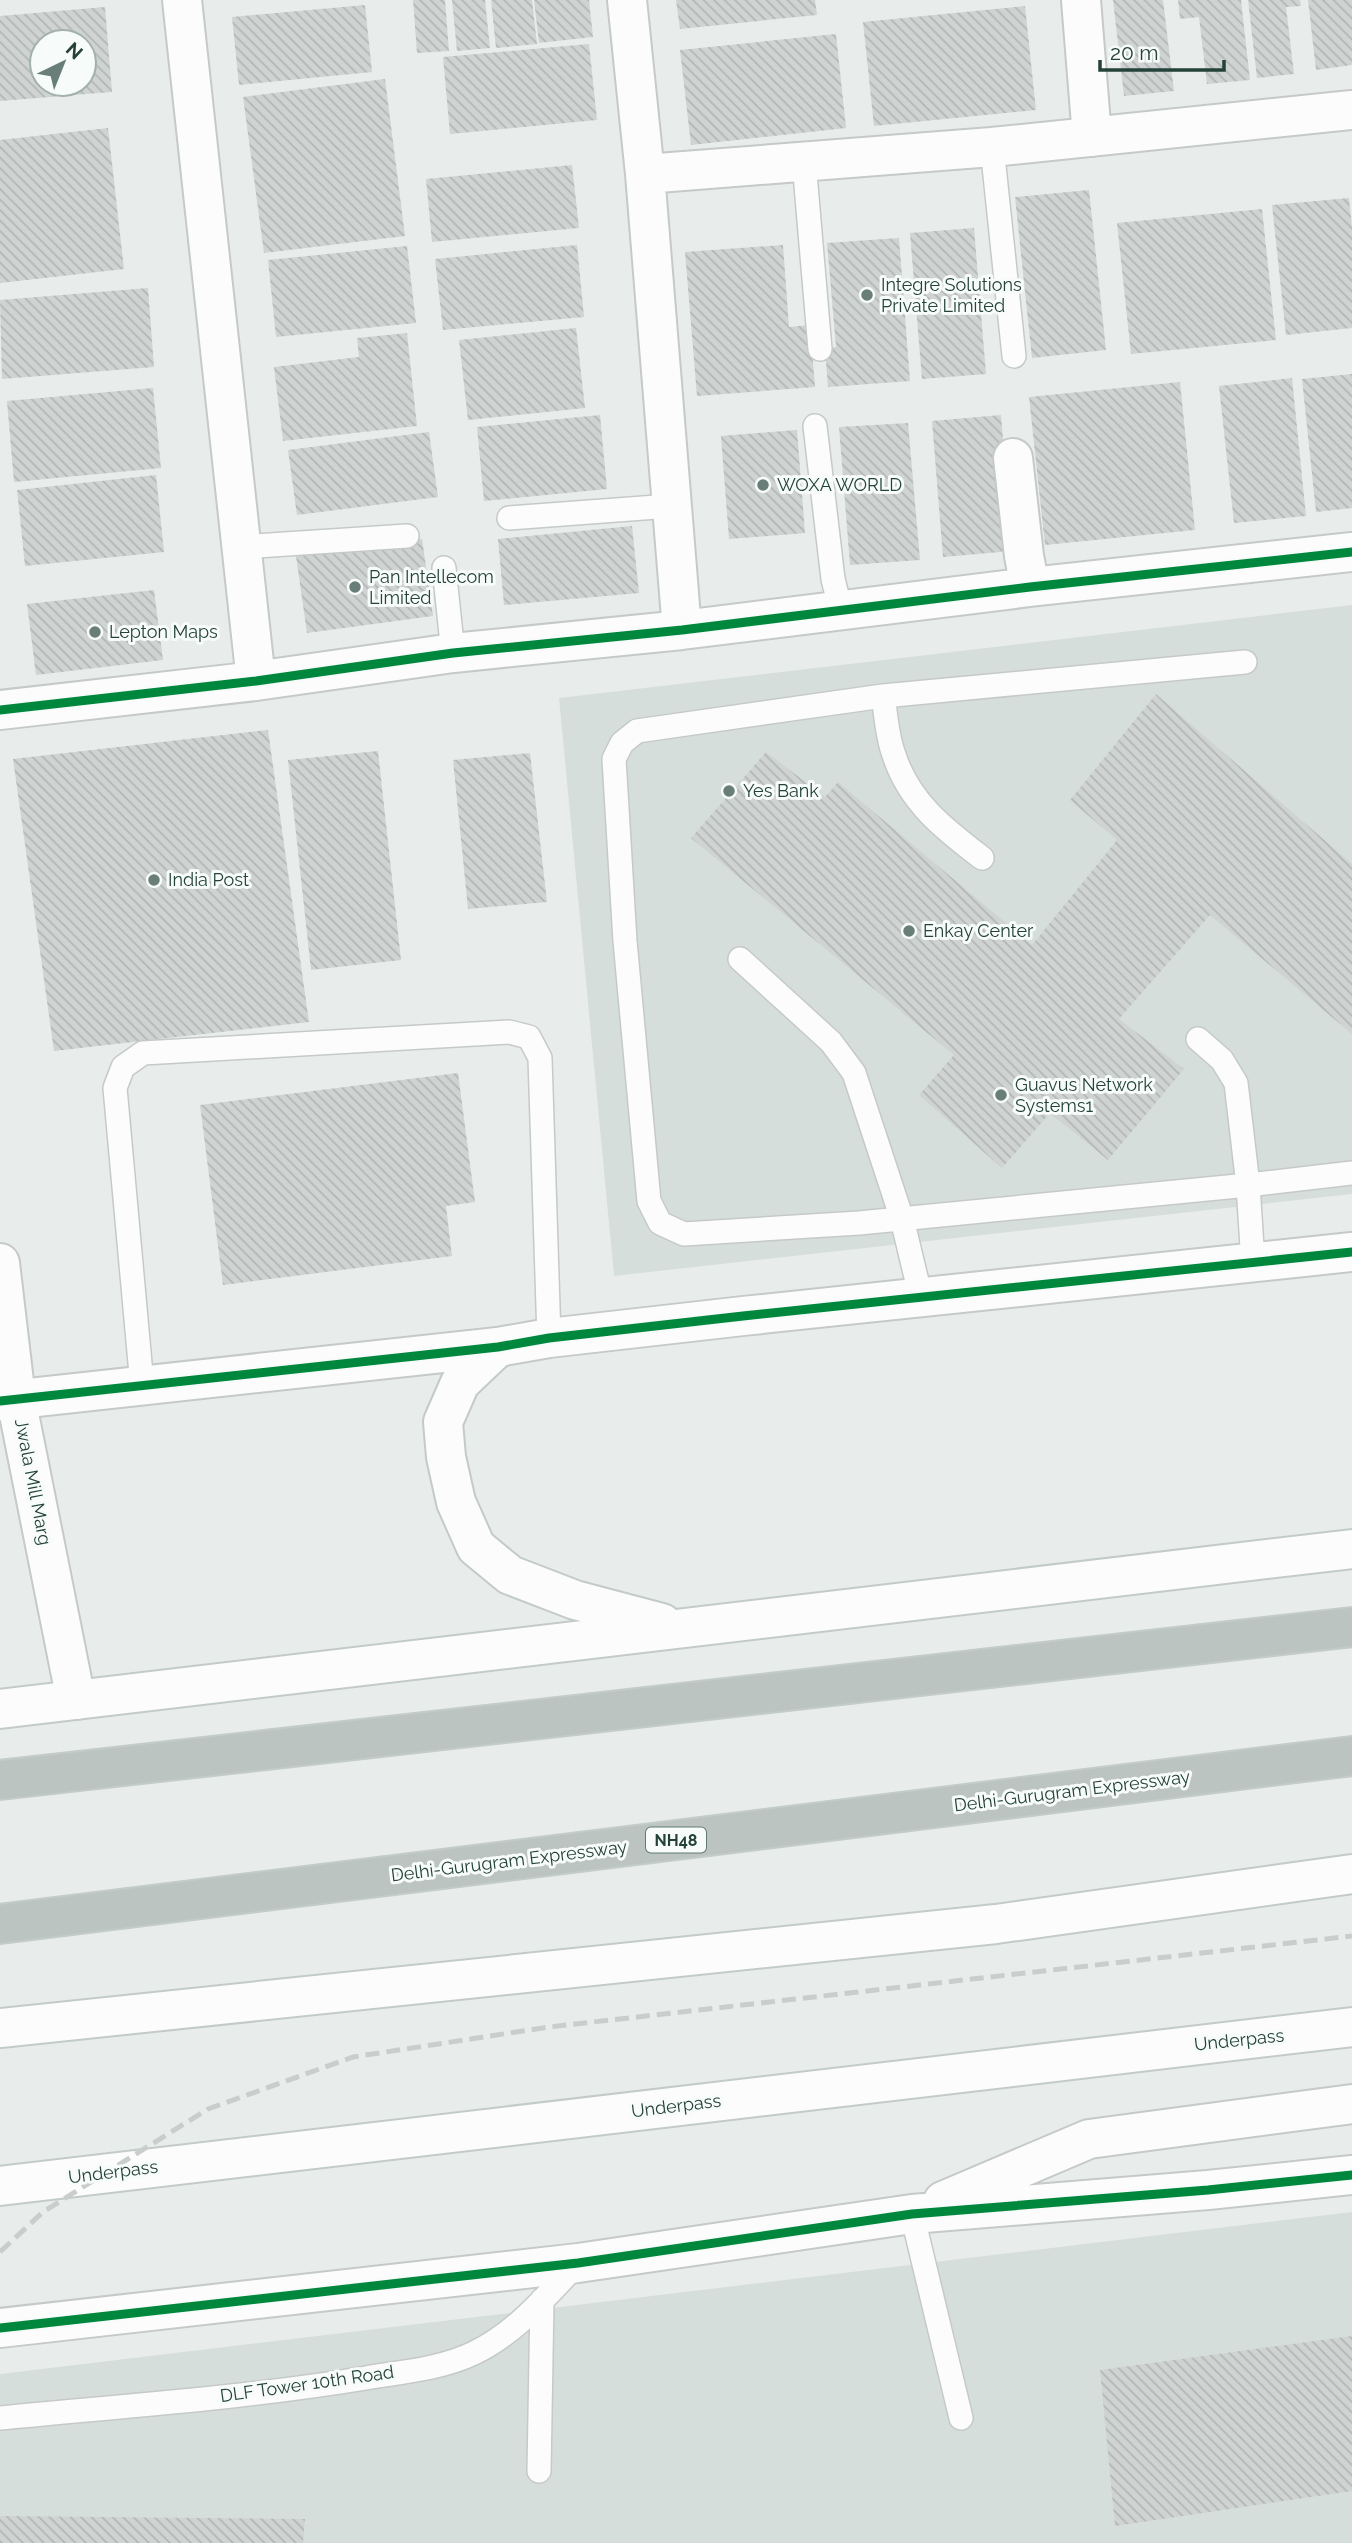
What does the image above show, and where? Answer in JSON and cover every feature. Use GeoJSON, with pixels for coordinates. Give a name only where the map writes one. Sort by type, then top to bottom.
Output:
{"type":"FeatureCollection","features":[{"type":"Feature","properties":{"kind":"highway"},"geometry":{"type":"LineString","coordinates":[[0,1780],[1352,1627]]}},
{"type":"Feature","properties":{"kind":"highway","name":"Delhi-Gurugram Expressway"},"geometry":{"type":"LineString","coordinates":[[0,1924],[1352,1756]]}},
{"type":"Feature","properties":{"kind":"street"},"geometry":{"type":"LineString","coordinates":[[182,0],[256,681]]}},
{"type":"Feature","properties":{"kind":"street"},"geometry":{"type":"LineString","coordinates":[[627,0],[645,174],[682,630]]}},
{"type":"Feature","properties":{"kind":"street"},"geometry":{"type":"LineString","coordinates":[[1082,0],[1092,137]]}},
{"type":"Feature","properties":{"kind":"street"},"geometry":{"type":"LineString","coordinates":[[645,174],[992,147],[1352,110]]}},
{"type":"Feature","properties":{"kind":"street"},"geometry":{"type":"LineString","coordinates":[[1013,458],[1030,587]]}},
{"type":"Feature","properties":{"kind":"street"},"geometry":{"type":"LineString","coordinates":[[0,710],[256,681],[453,653],[682,630],[1030,587],[1352,552]]}},
{"type":"Feature","properties":{"kind":"street"},"geometry":{"type":"LineString","coordinates":[[8,1400],[498,1348],[549,1338],[1352,1252]]}},
{"type":"Feature","properties":{"kind":"street","name":"Jwala Mill Marg"},"geometry":{"type":"LineString","coordinates":[[0,1263],[8,1400],[76,1700]]}},
{"type":"Feature","properties":{"kind":"street"},"geometry":{"type":"LineString","coordinates":[[498,1348],[460,1383],[443,1422],[446,1457],[456,1502],[476,1547],[510,1575],[575,1600],[681,1628]]}},
{"type":"Feature","properties":{"kind":"street"},"geometry":{"type":"LineString","coordinates":[[0,1709],[1352,1549]]}},
{"type":"Feature","properties":{"kind":"street"},"geometry":{"type":"LineString","coordinates":[[0,2028],[996,1924],[1352,1874]]}},
{"type":"Feature","properties":{"kind":"street","name":"Underpass"},"geometry":{"type":"LineString","coordinates":[[0,2186],[1352,2027]]}},
{"type":"Feature","properties":{"kind":"street"},"geometry":{"type":"LineString","coordinates":[[912,2214],[1089,2139],[1352,2104]]}},
{"type":"Feature","properties":{"kind":"street"},"geometry":{"type":"LineString","coordinates":[[0,2328],[578,2263],[912,2214],[1352,2175]]}},
{"type":"Feature","properties":{"kind":"lane"},"geometry":{"type":"LineString","coordinates":[[992,147],[1014,356]]}},
{"type":"Feature","properties":{"kind":"lane"},"geometry":{"type":"LineString","coordinates":[[804,162],[820,349]]}},
{"type":"Feature","properties":{"kind":"lane"},"geometry":{"type":"LineString","coordinates":[[815,426],[834,579],[841,611]]}},
{"type":"Feature","properties":{"kind":"lane"},"geometry":{"type":"LineString","coordinates":[[509,518],[670,506]]}},
{"type":"Feature","properties":{"kind":"lane"},"geometry":{"type":"LineString","coordinates":[[241,547],[407,536]]}},
{"type":"Feature","properties":{"kind":"lane"},"geometry":{"type":"LineString","coordinates":[[444,568],[453,653]]}},
{"type":"Feature","properties":{"kind":"lane"},"geometry":{"type":"LineString","coordinates":[[1245,662],[883,696],[637,732],[622,743],[614,759],[625,941],[649,1202],[660,1223],[684,1234],[902,1219],[1248,1185],[1352,1172]]}},
{"type":"Feature","properties":{"kind":"lane"},"geometry":{"type":"LineString","coordinates":[[883,696],[893,754],[911,794],[946,830],[982,858]]}},
{"type":"Feature","properties":{"kind":"lane"},"geometry":{"type":"LineString","coordinates":[[740,959],[831,1042],[854,1073],[902,1219],[921,1298]]}},
{"type":"Feature","properties":{"kind":"lane"},"geometry":{"type":"LineString","coordinates":[[142,1385],[115,1088],[123,1067],[143,1053],[509,1032],[529,1037],[540,1058],[549,1338]]}},
{"type":"Feature","properties":{"kind":"lane"},"geometry":{"type":"LineString","coordinates":[[1198,1039],[1222,1060],[1236,1083],[1248,1185],[1253,1263]]}},
{"type":"Feature","properties":{"kind":"lane"},"geometry":{"type":"LineString","coordinates":[[912,2214],[961,2418]]}},
{"type":"Feature","properties":{"kind":"lane","name":"DLF Tower 10th Road"},"geometry":{"type":"LineString","coordinates":[[0,2418],[311,2386],[443,2364],[474,2354],[512,2331],[578,2263]]}},
{"type":"Feature","properties":{"kind":"lane"},"geometry":{"type":"LineString","coordinates":[[538,2471],[542,2300]]}},
{"type":"Feature","properties":{"kind":"shaded area"},"geometry":{"type":"Polygon","coordinates":[[[1352,605],[1352,1194],[614,1276],[559,698],[1352,605]]]}},
{"type":"Feature","properties":{"kind":"shaded area"},"geometry":{"type":"Polygon","coordinates":[[[1352,2212],[1352,2543],[0,2543],[0,2374],[1352,2212]]]}},
{"type":"Feature","properties":{"kind":"building"},"geometry":{"type":"Polygon","coordinates":[[[413,0],[445,0],[449,51],[417,53],[413,0]]]}},
{"type":"Feature","properties":{"kind":"building"},"geometry":{"type":"Polygon","coordinates":[[[452,0],[485,0],[490,48],[457,51],[452,0]]]}},
{"type":"Feature","properties":{"kind":"building"},"geometry":{"type":"Polygon","coordinates":[[[491,0],[532,0],[537,44],[496,48],[491,0]]]}},
{"type":"Feature","properties":{"kind":"building"},"geometry":{"type":"Polygon","coordinates":[[[534,0],[589,0],[593,37],[539,43],[534,0]]]}},
{"type":"Feature","properties":{"kind":"building"},"geometry":{"type":"Polygon","coordinates":[[[676,0],[815,0],[817,15],[680,29],[676,0]]]}},
{"type":"Feature","properties":{"kind":"building"},"geometry":{"type":"Polygon","coordinates":[[[1113,0],[1163,0],[1174,91],[1124,96],[1113,0]]]}},
{"type":"Feature","properties":{"kind":"building"},"geometry":{"type":"Polygon","coordinates":[[[1178,0],[1241,0],[1250,80],[1207,84],[1199,17],[1180,19],[1178,0]]]}},
{"type":"Feature","properties":{"kind":"building"},"geometry":{"type":"Polygon","coordinates":[[[1248,0],[1300,0],[1301,6],[1286,7],[1294,74],[1257,78],[1248,0]]]}},
{"type":"Feature","properties":{"kind":"building"},"geometry":{"type":"Polygon","coordinates":[[[1308,0],[1352,0],[1352,65],[1316,70],[1308,0]]]}},
{"type":"Feature","properties":{"kind":"building"},"geometry":{"type":"Polygon","coordinates":[[[365,5],[372,72],[239,85],[232,17],[365,5]]]}},
{"type":"Feature","properties":{"kind":"building"},"geometry":{"type":"Polygon","coordinates":[[[1025,6],[1036,110],[874,126],[863,22],[1025,6]]]}},
{"type":"Feature","properties":{"kind":"building"},"geometry":{"type":"Polygon","coordinates":[[[105,7],[112,92],[98,93],[98,28],[28,28],[28,98],[37,98],[0,101],[0,16],[105,7]]]}},
{"type":"Feature","properties":{"kind":"building"},"geometry":{"type":"Polygon","coordinates":[[[836,34],[846,128],[691,145],[680,50],[836,34]]]}},
{"type":"Feature","properties":{"kind":"building"},"geometry":{"type":"Polygon","coordinates":[[[589,44],[597,120],[450,134],[443,57],[589,44]]]}},
{"type":"Feature","properties":{"kind":"building"},"geometry":{"type":"Polygon","coordinates":[[[385,79],[405,236],[264,253],[243,97],[385,79]]]}},
{"type":"Feature","properties":{"kind":"building"},"geometry":{"type":"Polygon","coordinates":[[[108,128],[124,269],[0,283],[0,140],[108,128]]]}},
{"type":"Feature","properties":{"kind":"building"},"geometry":{"type":"Polygon","coordinates":[[[572,165],[579,228],[432,242],[426,179],[572,165]]]}},
{"type":"Feature","properties":{"kind":"building"},"geometry":{"type":"Polygon","coordinates":[[[1089,190],[1106,350],[1032,358],[1015,197],[1089,190]]]}},
{"type":"Feature","properties":{"kind":"building"},"geometry":{"type":"Polygon","coordinates":[[[1349,198],[1352,227],[1352,328],[1286,335],[1272,205],[1349,198]]]}},
{"type":"Feature","properties":{"kind":"building"},"geometry":{"type":"Polygon","coordinates":[[[1262,209],[1276,340],[1131,354],[1117,223],[1262,209]]]}},
{"type":"Feature","properties":{"kind":"building"},"geometry":{"type":"Polygon","coordinates":[[[974,228],[986,374],[922,379],[910,233],[974,228]]]}},
{"type":"Feature","properties":{"kind":"building","name":"Integre Solutions Private Limited"},"geometry":{"type":"Polygon","coordinates":[[[899,238],[910,381],[828,387],[825,348],[836,347],[827,243],[899,238]]]}},
{"type":"Feature","properties":{"kind":"building"},"geometry":{"type":"Polygon","coordinates":[[[577,245],[584,317],[443,330],[435,259],[577,245]]]}},
{"type":"Feature","properties":{"kind":"building"},"geometry":{"type":"Polygon","coordinates":[[[783,245],[789,327],[810,325],[815,387],[697,396],[685,252],[783,245]]]}},
{"type":"Feature","properties":{"kind":"building"},"geometry":{"type":"Polygon","coordinates":[[[407,246],[416,323],[276,337],[268,260],[407,246]]]}},
{"type":"Feature","properties":{"kind":"building"},"geometry":{"type":"Polygon","coordinates":[[[148,288],[154,367],[2,379],[0,300],[148,288]]]}},
{"type":"Feature","properties":{"kind":"building"},"geometry":{"type":"Polygon","coordinates":[[[576,328],[585,408],[468,420],[459,340],[576,328]]]}},
{"type":"Feature","properties":{"kind":"building"},"geometry":{"type":"Polygon","coordinates":[[[407,333],[417,426],[283,441],[274,367],[359,357],[357,338],[407,333]]]}},
{"type":"Feature","properties":{"kind":"building"},"geometry":{"type":"Polygon","coordinates":[[[1352,374],[1352,508],[1316,512],[1302,379],[1352,374]]]}},
{"type":"Feature","properties":{"kind":"building"},"geometry":{"type":"Polygon","coordinates":[[[1292,378],[1306,516],[1234,523],[1219,386],[1292,378]]]}},
{"type":"Feature","properties":{"kind":"building"},"geometry":{"type":"Polygon","coordinates":[[[1180,382],[1195,530],[1045,545],[1029,397],[1180,382]]]}},
{"type":"Feature","properties":{"kind":"building"},"geometry":{"type":"Polygon","coordinates":[[[153,388],[161,468],[14,482],[7,401],[153,388]]]}},
{"type":"Feature","properties":{"kind":"building"},"geometry":{"type":"Polygon","coordinates":[[[600,415],[607,489],[484,501],[477,427],[600,415]]]}},
{"type":"Feature","properties":{"kind":"building"},"geometry":{"type":"Polygon","coordinates":[[[1001,415],[1012,551],[943,557],[932,421],[1001,415]]]}},
{"type":"Feature","properties":{"kind":"building"},"geometry":{"type":"Polygon","coordinates":[[[908,423],[920,560],[850,565],[839,427],[908,423]]]}},
{"type":"Feature","properties":{"kind":"building","name":"WOXA WORLD"},"geometry":{"type":"Polygon","coordinates":[[[797,430],[805,533],[729,539],[721,436],[797,430]]]}},
{"type":"Feature","properties":{"kind":"building"},"geometry":{"type":"Polygon","coordinates":[[[429,432],[438,497],[297,515],[288,450],[429,432]]]}},
{"type":"Feature","properties":{"kind":"building"},"geometry":{"type":"Polygon","coordinates":[[[156,475],[164,552],[25,566],[17,490],[156,475]]]}},
{"type":"Feature","properties":{"kind":"building"},"geometry":{"type":"Polygon","coordinates":[[[632,526],[639,593],[504,605],[498,539],[632,526]]]}},
{"type":"Feature","properties":{"kind":"building"},"geometry":{"type":"Polygon","coordinates":[[[422,539],[433,616],[307,633],[296,556],[422,539]]]}},
{"type":"Feature","properties":{"kind":"building","name":"Lepton Maps"},"geometry":{"type":"Polygon","coordinates":[[[154,590],[163,660],[36,675],[27,604],[154,590]]]}},
{"type":"Feature","properties":{"kind":"building","name":"Enkay Center"},"geometry":{"type":"Polygon","coordinates":[[[1156,694],[1352,864],[1352,1034],[1210,915],[1119,1019],[1184,1069],[1108,1160],[1050,1113],[1002,1168],[919,1095],[954,1055],[691,838],[766,752],[825,797],[838,782],[1032,945],[1117,840],[1070,800],[1156,694]]]}},
{"type":"Feature","properties":{"kind":"building"},"geometry":{"type":"Polygon","coordinates":[[[268,730],[309,1022],[54,1051],[13,759],[268,730]]]}},
{"type":"Feature","properties":{"kind":"building"},"geometry":{"type":"Polygon","coordinates":[[[378,751],[401,960],[311,970],[288,760],[378,751]]]}},
{"type":"Feature","properties":{"kind":"building"},"geometry":{"type":"Polygon","coordinates":[[[530,753],[547,902],[468,909],[453,760],[530,753]]]}},
{"type":"Feature","properties":{"kind":"building"},"geometry":{"type":"Polygon","coordinates":[[[458,1073],[475,1202],[446,1206],[452,1256],[223,1285],[200,1105],[458,1073]]]}},
{"type":"Feature","properties":{"kind":"building"},"geometry":{"type":"Polygon","coordinates":[[[1352,2336],[1352,2491],[1115,2526],[1100,2370],[1352,2336]]]}},
{"type":"Feature","properties":{"kind":"building"},"geometry":{"type":"Polygon","coordinates":[[[0,2516],[305,2519],[303,2543],[0,2543],[0,2516]]]}},
{"type":"Feature","properties":{"kind":"railway"},"geometry":{"type":"LineString","coordinates":[[0,2252],[43,2212],[208,2109],[353,2057],[549,2027],[1352,1936]]}},
{"type":"Feature","properties":{"kind":"cycle path"},"geometry":{"type":"LineString","coordinates":[[0,710],[256,681],[453,653],[682,630],[1030,587],[1352,552]]}},
{"type":"Feature","properties":{"kind":"cycle path"},"geometry":{"type":"LineString","coordinates":[[0,1401],[498,1347],[549,1338],[743,1316],[1352,1252]]}},
{"type":"Feature","properties":{"kind":"cycle path"},"geometry":{"type":"LineString","coordinates":[[0,2328],[578,2263],[912,2214],[1208,2190],[1352,2175]]}},
{"type":"Feature","properties":{"kind":"place","name":"Integre Solutions Private Limited"},"geometry":{"type":"Point","coordinates":[867,295]}},
{"type":"Feature","properties":{"kind":"place","name":"WOXA WORLD"},"geometry":{"type":"Point","coordinates":[763,485]}},
{"type":"Feature","properties":{"kind":"place","name":"Pan Intellecom Limited"},"geometry":{"type":"Point","coordinates":[355,587]}},
{"type":"Feature","properties":{"kind":"place","name":"Lepton Maps"},"geometry":{"type":"Point","coordinates":[95,632]}},
{"type":"Feature","properties":{"kind":"place","name":"Yes Bank"},"geometry":{"type":"Point","coordinates":[729,791]}},
{"type":"Feature","properties":{"kind":"place","name":"India Post"},"geometry":{"type":"Point","coordinates":[154,880]}},
{"type":"Feature","properties":{"kind":"place","name":"Enkay Center"},"geometry":{"type":"Point","coordinates":[909,931]}},
{"type":"Feature","properties":{"kind":"place","name":"Guavus Network Systems1"},"geometry":{"type":"Point","coordinates":[1001,1095]}}]}
